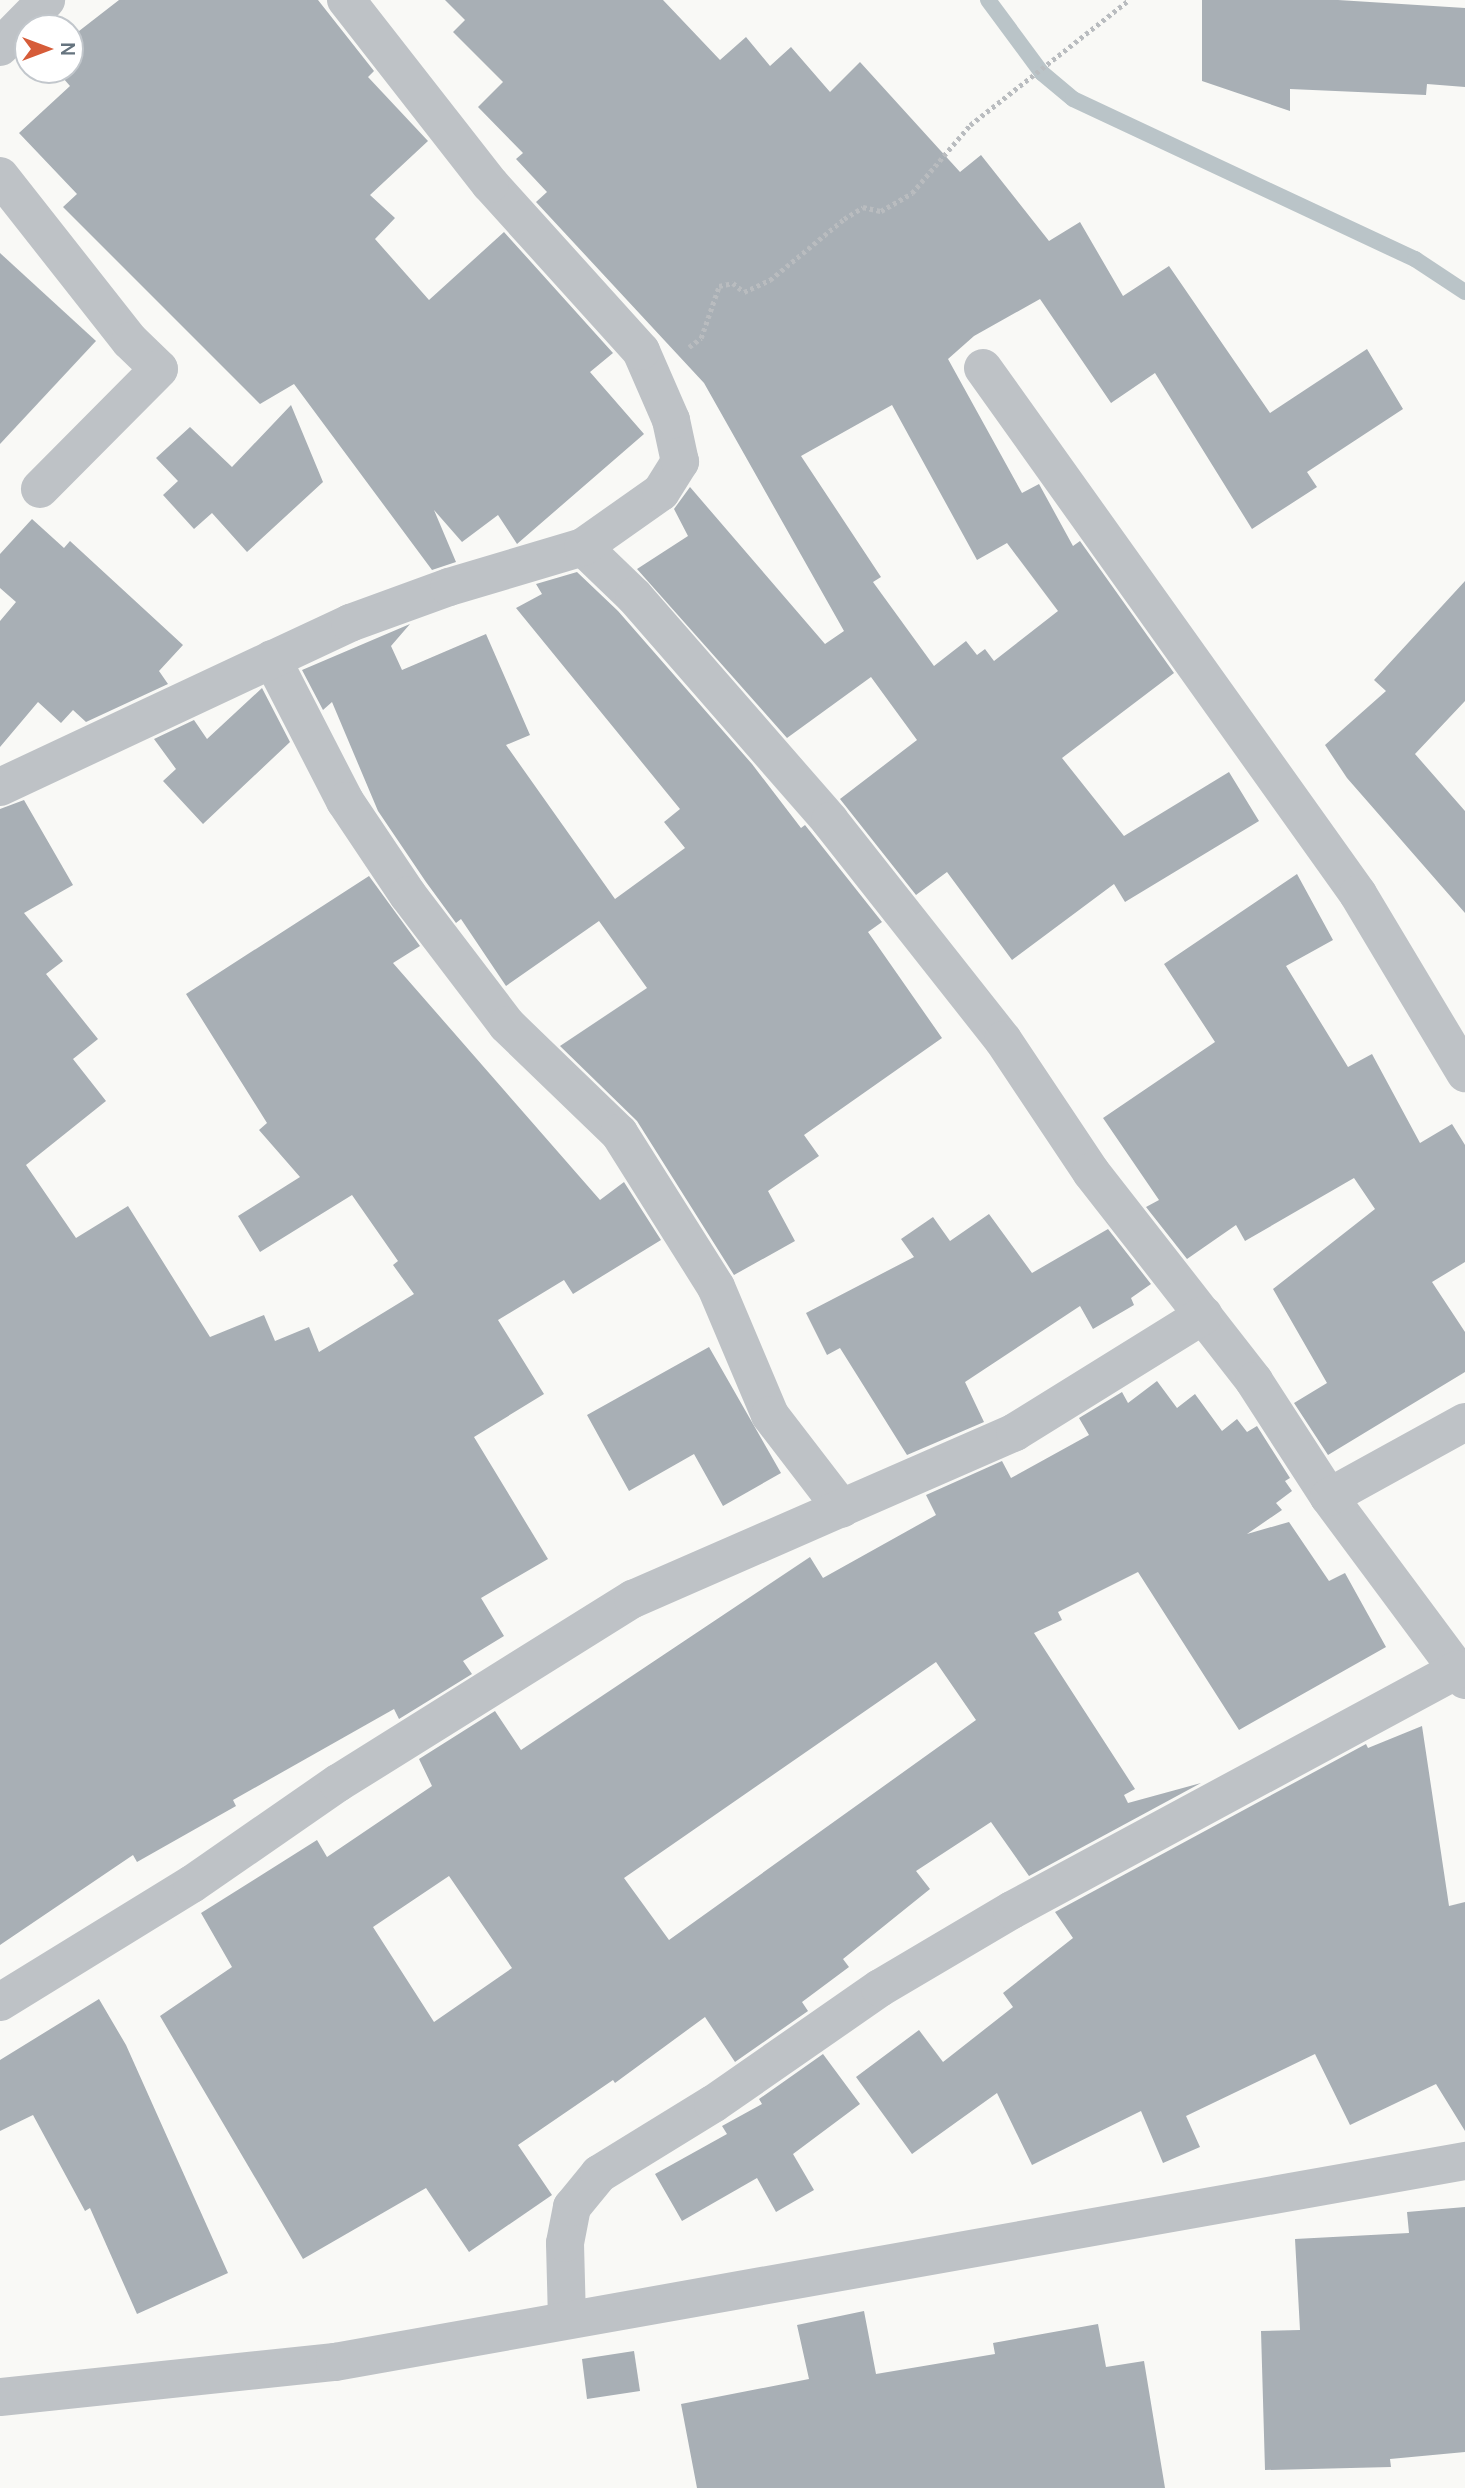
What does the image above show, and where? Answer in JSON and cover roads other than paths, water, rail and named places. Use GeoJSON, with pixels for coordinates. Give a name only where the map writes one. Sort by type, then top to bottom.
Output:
{"type":"FeatureCollection","features":[{"type":"Feature","properties":{"kind":"street"},"geometry":{"type":"LineString","coordinates":[[0,47],[46,0]]}},
{"type":"Feature","properties":{"kind":"street"},"geometry":{"type":"LineString","coordinates":[[0,788],[53,766],[350,623],[449,587],[583,548],[661,492],[680,462],[671,420],[641,351],[490,184],[346,0]]}},
{"type":"Feature","properties":{"kind":"street"},"geometry":{"type":"LineString","coordinates":[[0,176],[130,341],[159,369],[40,489]]}},
{"type":"Feature","properties":{"kind":"street"},"geometry":{"type":"LineString","coordinates":[[983,368],[1358,894],[1465,1073]]}},
{"type":"Feature","properties":{"kind":"street"},"geometry":{"type":"LineString","coordinates":[[567,2320],[565,2243],[572,2207],[599,2174],[713,2104],[880,1989],[1012,1910],[1461,1675],[1329,1497],[1205,1315],[1171,1280],[1091,1172],[1003,1040],[830,821],[634,596],[583,548]]}},
{"type":"Feature","properties":{"kind":"street"},"geometry":{"type":"LineString","coordinates":[[272,659],[345,801],[408,895],[508,1024],[620,1133],[716,1287],[770,1415],[842,1509]]}},
{"type":"Feature","properties":{"kind":"street"},"geometry":{"type":"LineString","coordinates":[[0,2002],[192,1884],[338,1783],[634,1599],[1015,1432],[1205,1315]]}},
{"type":"Feature","properties":{"kind":"street"},"geometry":{"type":"LineString","coordinates":[[1329,1497],[1465,1422]]}},
{"type":"Feature","properties":{"kind":"street"},"geometry":{"type":"LineString","coordinates":[[0,2397],[335,2361],[964,2253],[1387,2172],[1465,2161]]}},
{"type":"Feature","properties":{"kind":"waterway"},"geometry":{"type":"LineString","coordinates":[[988,0],[1042,73],[1073,99],[1415,259],[1465,292]]}}]}
